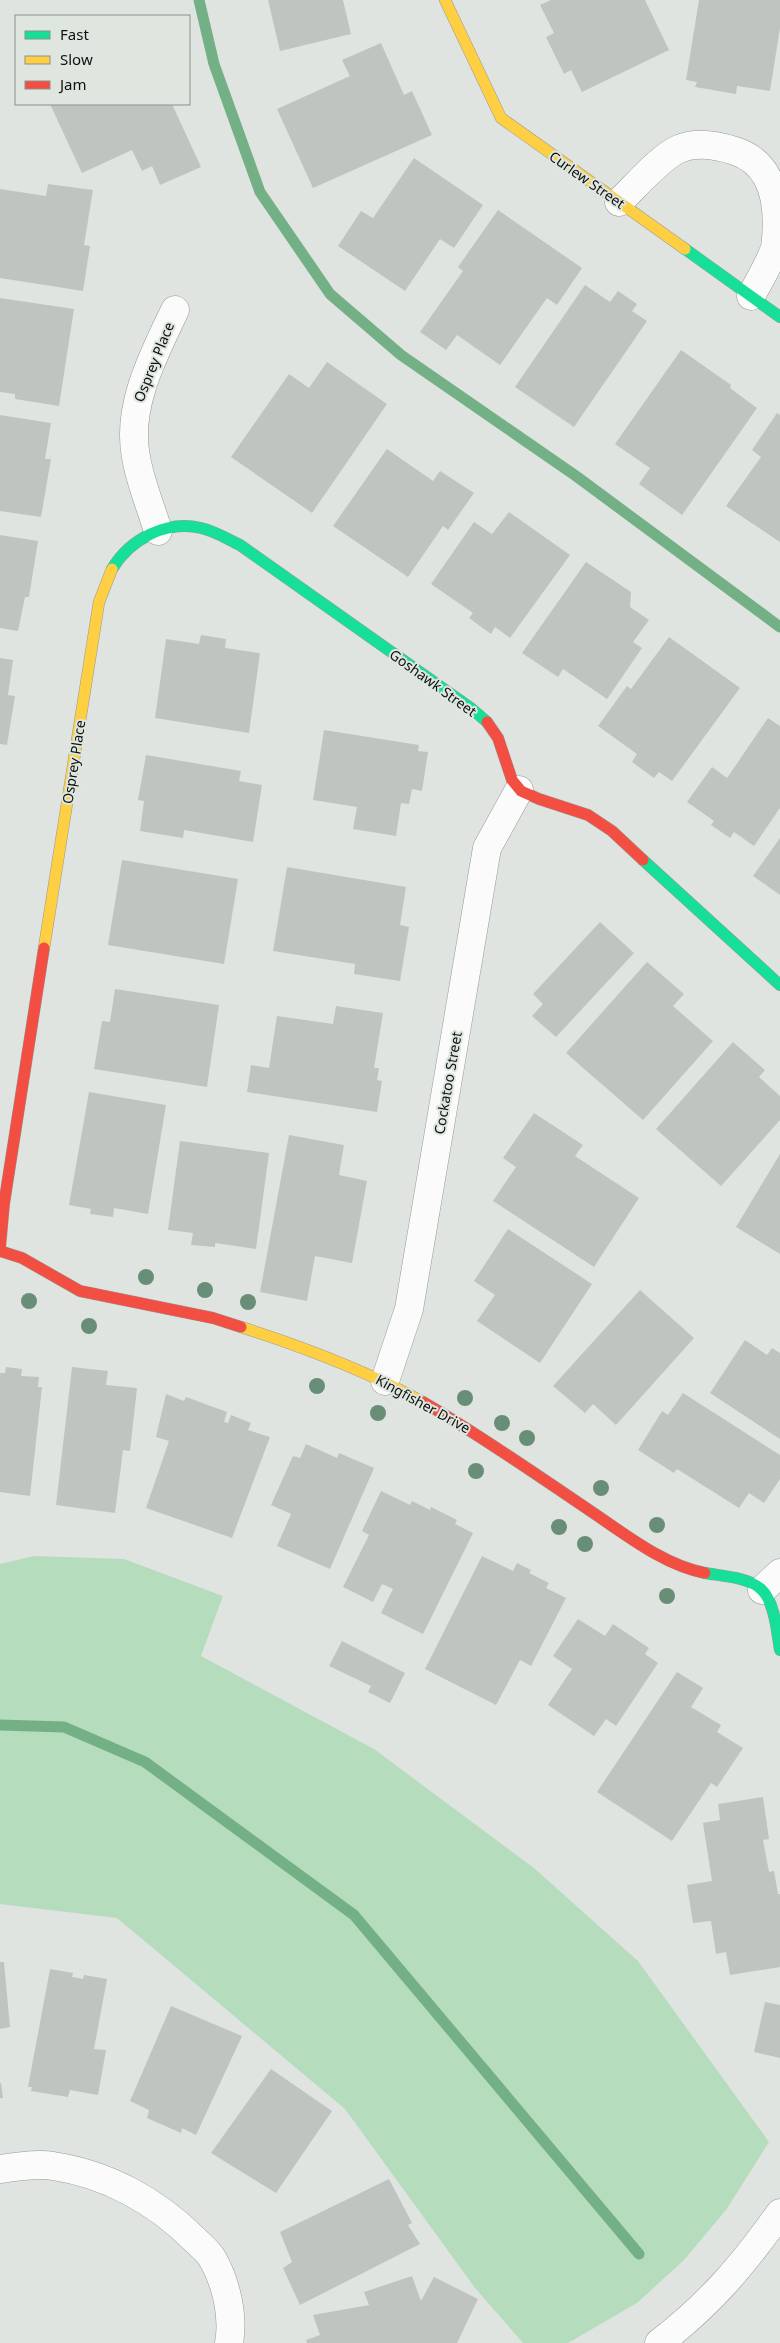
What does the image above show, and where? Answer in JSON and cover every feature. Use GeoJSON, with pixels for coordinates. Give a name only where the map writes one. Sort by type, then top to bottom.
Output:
{"type":"FeatureCollection","features":[{"type":"Feature","properties":{"kind":"street","name":"Curlew Street"},"geometry":{"type":"LineString","coordinates":[[445,0],[501,118],[780,317]]}},
{"type":"Feature","properties":{"kind":"street"},"geometry":{"type":"LineString","coordinates":[[619,202],[654,168],[678,149],[701,144],[725,147],[750,155],[766,170],[778,193],[779,224],[775,248],[752,296]]}},
{"type":"Feature","properties":{"kind":"street","name":"Osprey Place"},"geometry":{"type":"LineString","coordinates":[[0,1250],[4,1204],[99,602],[117,562],[135,542],[158,531],[135,456],[135,409],[155,352],[175,310]]}},
{"type":"Feature","properties":{"kind":"street","name":"Goshawk Street"},"geometry":{"type":"LineString","coordinates":[[158,531],[178,526],[198,527],[240,546],[472,710],[487,722],[498,740],[508,773],[520,790]]}},
{"type":"Feature","properties":{"kind":"street"},"geometry":{"type":"LineString","coordinates":[[520,790],[555,805],[573,808],[591,815],[612,831],[780,986]]}},
{"type":"Feature","properties":{"kind":"street","name":"Cockatoo Street"},"geometry":{"type":"LineString","coordinates":[[385,1381],[409,1309],[487,848],[520,790]]}},
{"type":"Feature","properties":{"kind":"street","name":"Kingfisher Drive"},"geometry":{"type":"LineString","coordinates":[[0,1250],[22,1257],[64,1284],[80,1291],[213,1318],[298,1345],[385,1381],[461,1424],[627,1535],[675,1564],[690,1570],[745,1581],[771,1582],[780,1650]]}},
{"type":"Feature","properties":{"kind":"street"},"geometry":{"type":"LineString","coordinates":[[0,2169],[52,2165],[96,2176],[140,2195],[176,2220],[212,2257],[226,2292],[231,2331],[229,2343]]}},
{"type":"Feature","properties":{"kind":"street"},"geometry":{"type":"LineString","coordinates":[[659,2343],[680,2327],[722,2288],[756,2247],[780,2213]]}},
{"type":"Feature","properties":{"kind":"green space"},"geometry":{"type":"Polygon","coordinates":[[[34,1556],[124,1559],[223,1596],[201,1656],[374,1749],[534,1868],[638,1961],[769,2142],[726,2210],[684,2260],[637,2303],[568,2343],[523,2343],[475,2288],[345,2109],[117,1918],[0,1904],[0,1564],[34,1556]]]}},
{"type":"Feature","properties":{"kind":"building"},"geometry":{"type":"Polygon","coordinates":[[[268,0],[343,0],[351,34],[280,51],[268,0]]]}},
{"type":"Feature","properties":{"kind":"building"},"geometry":{"type":"Polygon","coordinates":[[[551,0],[645,0],[669,50],[582,92],[571,70],[564,74],[546,37],[554,33],[540,5],[551,0]]]}},
{"type":"Feature","properties":{"kind":"building"},"geometry":{"type":"Polygon","coordinates":[[[699,0],[780,0],[780,28],[770,91],[737,86],[736,94],[695,87],[697,82],[686,80],[699,0]]]}},
{"type":"Feature","properties":{"kind":"building"},"geometry":{"type":"Polygon","coordinates":[[[381,43],[404,95],[412,91],[432,135],[313,188],[277,109],[350,76],[342,60],[381,43]]]}},
{"type":"Feature","properties":{"kind":"building"},"geometry":{"type":"Polygon","coordinates":[[[50,105],[172,105],[201,167],[160,185],[152,166],[142,171],[132,150],[82,173],[50,105]]]}},
{"type":"Feature","properties":{"kind":"building"},"geometry":{"type":"Polygon","coordinates":[[[414,158],[483,205],[454,248],[440,239],[405,291],[338,246],[361,211],[373,218],[414,158]]]}},
{"type":"Feature","properties":{"kind":"building"},"geometry":{"type":"Polygon","coordinates":[[[48,184],[93,190],[84,245],[90,246],[83,291],[0,278],[0,189],[46,196],[48,184]]]}},
{"type":"Feature","properties":{"kind":"building"},"geometry":{"type":"Polygon","coordinates":[[[498,210],[582,268],[557,305],[547,298],[500,365],[457,335],[446,350],[420,332],[463,271],[458,267],[498,210]]]}},
{"type":"Feature","properties":{"kind":"building"},"geometry":{"type":"Polygon","coordinates":[[[585,285],[610,302],[618,291],[637,304],[632,311],[647,321],[574,427],[515,387],[585,285]]]}},
{"type":"Feature","properties":{"kind":"building"},"geometry":{"type":"Polygon","coordinates":[[[0,298],[74,309],[59,406],[15,399],[15,394],[0,392],[0,298]]]}},
{"type":"Feature","properties":{"kind":"building"},"geometry":{"type":"Polygon","coordinates":[[[681,350],[731,385],[730,388],[757,408],[682,515],[639,484],[650,468],[615,444],[681,350]]]}},
{"type":"Feature","properties":{"kind":"building"},"geometry":{"type":"Polygon","coordinates":[[[327,362],[387,404],[312,513],[231,457],[289,374],[309,388],[327,362]]]}},
{"type":"Feature","properties":{"kind":"building"},"geometry":{"type":"Polygon","coordinates":[[[777,413],[780,415],[780,542],[726,506],[761,457],[752,450],[777,413]]]}},
{"type":"Feature","properties":{"kind":"building"},"geometry":{"type":"Polygon","coordinates":[[[0,415],[51,423],[45,459],[51,459],[41,517],[0,511],[0,415]]]}},
{"type":"Feature","properties":{"kind":"building"},"geometry":{"type":"Polygon","coordinates":[[[387,449],[433,481],[440,471],[474,493],[448,530],[443,526],[408,577],[333,526],[387,449]]]}},
{"type":"Feature","properties":{"kind":"building"},"geometry":{"type":"Polygon","coordinates":[[[509,512],[570,555],[510,638],[495,627],[491,634],[469,618],[473,613],[431,584],[474,522],[492,534],[509,512]]]}},
{"type":"Feature","properties":{"kind":"building"},"geometry":{"type":"Polygon","coordinates":[[[0,535],[38,541],[29,597],[25,597],[18,631],[0,628],[0,535]]]}},
{"type":"Feature","properties":{"kind":"building"},"geometry":{"type":"Polygon","coordinates":[[[586,562],[631,592],[630,607],[649,620],[633,642],[642,648],[607,699],[563,669],[558,677],[522,653],[586,562]]]}},
{"type":"Feature","properties":{"kind":"building"},"geometry":{"type":"Polygon","coordinates":[[[201,635],[226,639],[225,648],[260,653],[249,733],[155,718],[166,639],[199,644],[201,635]]]}},
{"type":"Feature","properties":{"kind":"building"},"geometry":{"type":"Polygon","coordinates":[[[669,637],[740,688],[672,781],[659,772],[654,778],[632,762],[637,754],[598,726],[627,686],[631,689],[669,637]]]}},
{"type":"Feature","properties":{"kind":"building"},"geometry":{"type":"Polygon","coordinates":[[[0,658],[13,660],[8,695],[15,696],[7,745],[0,744],[0,658]]]}},
{"type":"Feature","properties":{"kind":"building"},"geometry":{"type":"Polygon","coordinates":[[[768,718],[780,726],[780,808],[754,846],[734,832],[730,838],[711,825],[714,821],[687,802],[712,767],[727,778],[768,718]]]}},
{"type":"Feature","properties":{"kind":"building"},"geometry":{"type":"Polygon","coordinates":[[[324,730],[419,745],[418,751],[428,752],[422,791],[412,789],[409,804],[401,803],[396,836],[353,829],[357,807],[313,800],[324,730]]]}},
{"type":"Feature","properties":{"kind":"building"},"geometry":{"type":"Polygon","coordinates":[[[146,755],[241,771],[239,781],[262,785],[253,842],[184,830],[183,838],[140,831],[144,801],[138,800],[146,755]]]}},
{"type":"Feature","properties":{"kind":"building"},"geometry":{"type":"Polygon","coordinates":[[[780,838],[780,895],[753,876],[780,838]]]}},
{"type":"Feature","properties":{"kind":"building"},"geometry":{"type":"Polygon","coordinates":[[[122,860],[238,879],[224,964],[108,945],[122,860]]]}},
{"type":"Feature","properties":{"kind":"building"},"geometry":{"type":"Polygon","coordinates":[[[287,867],[406,887],[400,925],[409,927],[400,981],[354,974],[355,964],[273,951],[287,867]]]}},
{"type":"Feature","properties":{"kind":"building"},"geometry":{"type":"Polygon","coordinates":[[[600,922],[634,953],[556,1037],[532,1016],[543,1004],[533,994],[600,922]]]}},
{"type":"Feature","properties":{"kind":"building"},"geometry":{"type":"Polygon","coordinates":[[[647,962],[684,994],[673,1006],[713,1041],[643,1120],[566,1053],[647,962]]]}},
{"type":"Feature","properties":{"kind":"building"},"geometry":{"type":"Polygon","coordinates":[[[115,989],[219,1005],[207,1087],[94,1069],[102,1021],[110,1022],[115,989]]]}},
{"type":"Feature","properties":{"kind":"building"},"geometry":{"type":"Polygon","coordinates":[[[336,1006],[383,1013],[374,1068],[379,1068],[377,1080],[382,1081],[377,1112],[247,1092],[251,1065],[269,1068],[277,1016],[333,1024],[336,1006]]]}},
{"type":"Feature","properties":{"kind":"building"},"geometry":{"type":"Polygon","coordinates":[[[733,1042],[765,1070],[759,1077],[780,1096],[780,1120],[721,1186],[656,1129],[733,1042]]]}},
{"type":"Feature","properties":{"kind":"building"},"geometry":{"type":"Polygon","coordinates":[[[89,1092],[166,1105],[148,1214],[114,1208],[113,1217],[90,1214],[91,1209],[69,1205],[89,1092]]]}},
{"type":"Feature","properties":{"kind":"building"},"geometry":{"type":"Polygon","coordinates":[[[534,1113],[583,1145],[575,1156],[639,1198],[594,1267],[493,1201],[516,1167],[503,1158],[534,1113]]]}},
{"type":"Feature","properties":{"kind":"building"},"geometry":{"type":"Polygon","coordinates":[[[289,1135],[344,1145],[339,1175],[367,1181],[352,1263],[315,1256],[307,1301],[260,1292],[289,1135]]]}},
{"type":"Feature","properties":{"kind":"building"},"geometry":{"type":"Polygon","coordinates":[[[180,1141],[269,1153],[256,1249],[215,1243],[215,1247],[191,1245],[193,1233],[168,1230],[180,1141]]]}},
{"type":"Feature","properties":{"kind":"building"},"geometry":{"type":"Polygon","coordinates":[[[780,1154],[780,1254],[736,1227],[780,1154]]]}},
{"type":"Feature","properties":{"kind":"building"},"geometry":{"type":"Polygon","coordinates":[[[508,1229],[592,1284],[540,1363],[477,1321],[495,1295],[474,1281],[508,1229]]]}},
{"type":"Feature","properties":{"kind":"building"},"geometry":{"type":"Polygon","coordinates":[[[640,1290],[694,1338],[616,1425],[593,1404],[585,1413],[553,1386],[640,1290]]]}},
{"type":"Feature","properties":{"kind":"building"},"geometry":{"type":"Polygon","coordinates":[[[745,1340],[767,1355],[772,1348],[780,1353],[780,1439],[710,1393],[745,1340]]]}},
{"type":"Feature","properties":{"kind":"building"},"geometry":{"type":"Polygon","coordinates":[[[6,1367],[22,1369],[21,1376],[39,1377],[38,1387],[42,1387],[30,1496],[0,1492],[0,1373],[5,1373],[6,1367]]]}},
{"type":"Feature","properties":{"kind":"building"},"geometry":{"type":"Polygon","coordinates":[[[72,1367],[108,1371],[106,1385],[137,1388],[130,1451],[123,1450],[115,1513],[56,1505],[72,1367]]]}},
{"type":"Feature","properties":{"kind":"building"},"geometry":{"type":"Polygon","coordinates":[[[683,1393],[780,1455],[780,1479],[764,1503],[749,1493],[739,1508],[677,1469],[674,1473],[638,1450],[662,1411],[668,1415],[683,1393]]]}},
{"type":"Feature","properties":{"kind":"building"},"geometry":{"type":"Polygon","coordinates":[[[166,1394],[184,1401],[186,1397],[227,1412],[224,1422],[228,1423],[231,1415],[251,1423],[248,1430],[270,1437],[232,1538],[146,1508],[169,1441],[156,1437],[166,1394]]]}},
{"type":"Feature","properties":{"kind":"building"},"geometry":{"type":"Polygon","coordinates":[[[306,1444],[337,1458],[339,1453],[374,1468],[330,1569],[277,1546],[291,1514],[271,1505],[293,1456],[300,1458],[306,1444]]]}},
{"type":"Feature","properties":{"kind":"building"},"geometry":{"type":"Polygon","coordinates":[[[381,1491],[410,1505],[412,1501],[430,1510],[431,1507],[457,1520],[455,1524],[473,1533],[423,1634],[381,1613],[393,1589],[382,1584],[373,1602],[343,1587],[369,1535],[362,1531],[381,1491]]]}},
{"type":"Feature","properties":{"kind":"building"},"geometry":{"type":"Polygon","coordinates":[[[482,1556],[513,1571],[517,1563],[531,1570],[529,1573],[549,1583],[546,1588],[566,1598],[531,1666],[520,1660],[496,1705],[425,1669],[482,1556]]]}},
{"type":"Feature","properties":{"kind":"building"},"geometry":{"type":"Polygon","coordinates":[[[578,1619],[605,1636],[613,1624],[649,1648],[645,1654],[658,1663],[616,1726],[606,1719],[594,1736],[548,1705],[572,1669],[553,1656],[578,1619]]]}},
{"type":"Feature","properties":{"kind":"building"},"geometry":{"type":"Polygon","coordinates":[[[342,1641],[405,1673],[390,1703],[368,1692],[371,1686],[329,1666],[342,1641]]]}},
{"type":"Feature","properties":{"kind":"building"},"geometry":{"type":"Polygon","coordinates":[[[677,1672],[703,1688],[691,1707],[721,1725],[717,1732],[743,1748],[717,1787],[711,1783],[672,1841],[597,1792],[677,1672]]]}},
{"type":"Feature","properties":{"kind":"building"},"geometry":{"type":"Polygon","coordinates":[[[763,1797],[769,1839],[763,1840],[769,1872],[774,1871],[778,1894],[780,1894],[780,1967],[730,1975],[726,1952],[716,1954],[711,1921],[693,1923],[687,1885],[712,1881],[703,1823],[720,1820],[718,1804],[763,1797]]]}},
{"type":"Feature","properties":{"kind":"building"},"geometry":{"type":"Polygon","coordinates":[[[0,1962],[4,1962],[10,2027],[0,2029],[0,1962]]]}},
{"type":"Feature","properties":{"kind":"building"},"geometry":{"type":"Polygon","coordinates":[[[50,1969],[73,1973],[72,1977],[83,1979],[84,1975],[107,1979],[94,2049],[106,2050],[98,2095],[70,2090],[68,2097],[31,2091],[32,2087],[28,2087],[50,1969]]]}},
{"type":"Feature","properties":{"kind":"building"},"geometry":{"type":"Polygon","coordinates":[[[765,2002],[780,2005],[780,2058],[754,2052],[765,2002]]]}},
{"type":"Feature","properties":{"kind":"building"},"geometry":{"type":"Polygon","coordinates":[[[171,2006],[242,2036],[196,2135],[182,2128],[181,2133],[147,2118],[149,2110],[130,2101],[171,2006]]]}},
{"type":"Feature","properties":{"kind":"building"},"geometry":{"type":"Polygon","coordinates":[[[271,2069],[332,2111],[276,2193],[211,2153],[271,2069]]]}},
{"type":"Feature","properties":{"kind":"building"},"geometry":{"type":"Polygon","coordinates":[[[1,2083],[3,2098],[0,2098],[1,2083]]]}},
{"type":"Feature","properties":{"kind":"building"},"geometry":{"type":"Polygon","coordinates":[[[389,2179],[412,2223],[408,2225],[420,2244],[300,2305],[283,2268],[292,2262],[280,2232],[389,2179]]]}},
{"type":"Feature","properties":{"kind":"building"},"geometry":{"type":"Polygon","coordinates":[[[412,2276],[421,2301],[434,2277],[478,2299],[457,2343],[307,2343],[306,2340],[320,2335],[313,2315],[369,2305],[364,2292],[412,2276]]]}},
{"type":"Feature","properties":{"kind":"waterway"},"geometry":{"type":"LineString","coordinates":[[199,0],[214,64],[260,192],[330,294],[401,355],[576,476],[780,627]]}},
{"type":"Feature","properties":{"kind":"waterway"},"geometry":{"type":"LineString","coordinates":[[0,1725],[64,1727],[145,1762],[354,1915],[639,2254]]}},
{"type":"Feature","properties":{"kind":"traffic: fast"},"geometry":{"type":"LineString","coordinates":[[685,249],[780,317]]}},
{"type":"Feature","properties":{"kind":"traffic: fast"},"geometry":{"type":"LineString","coordinates":[[112,569],[129,549],[150,534],[175,527],[188,526],[211,531],[240,545],[472,709],[487,722]]}},
{"type":"Feature","properties":{"kind":"traffic: fast"},"geometry":{"type":"LineString","coordinates":[[643,860],[780,985]]}},
{"type":"Feature","properties":{"kind":"traffic: fast"},"geometry":{"type":"LineString","coordinates":[[705,1573],[750,1582],[762,1590],[773,1610],[780,1650]]}},
{"type":"Feature","properties":{"kind":"traffic: slow"},"geometry":{"type":"LineString","coordinates":[[445,0],[501,118],[685,249]]}},
{"type":"Feature","properties":{"kind":"traffic: slow"},"geometry":{"type":"LineString","coordinates":[[44,948],[99,602],[112,569]]}},
{"type":"Feature","properties":{"kind":"traffic: slow"},"geometry":{"type":"LineString","coordinates":[[241,1327],[334,1360],[423,1402]]}},
{"type":"Feature","properties":{"kind":"traffic: jam"},"geometry":{"type":"LineString","coordinates":[[487,722],[498,738],[512,780],[521,791],[588,815],[612,831],[643,860]]}},
{"type":"Feature","properties":{"kind":"traffic: jam"},"geometry":{"type":"LineString","coordinates":[[0,1248],[4,1204],[44,948]]}},
{"type":"Feature","properties":{"kind":"traffic: jam"},"geometry":{"type":"LineString","coordinates":[[0,1251],[22,1258],[80,1291],[213,1318],[241,1327]]}},
{"type":"Feature","properties":{"kind":"traffic: jam"},"geometry":{"type":"LineString","coordinates":[[423,1402],[486,1441],[645,1548],[674,1563],[705,1573]]}}]}
